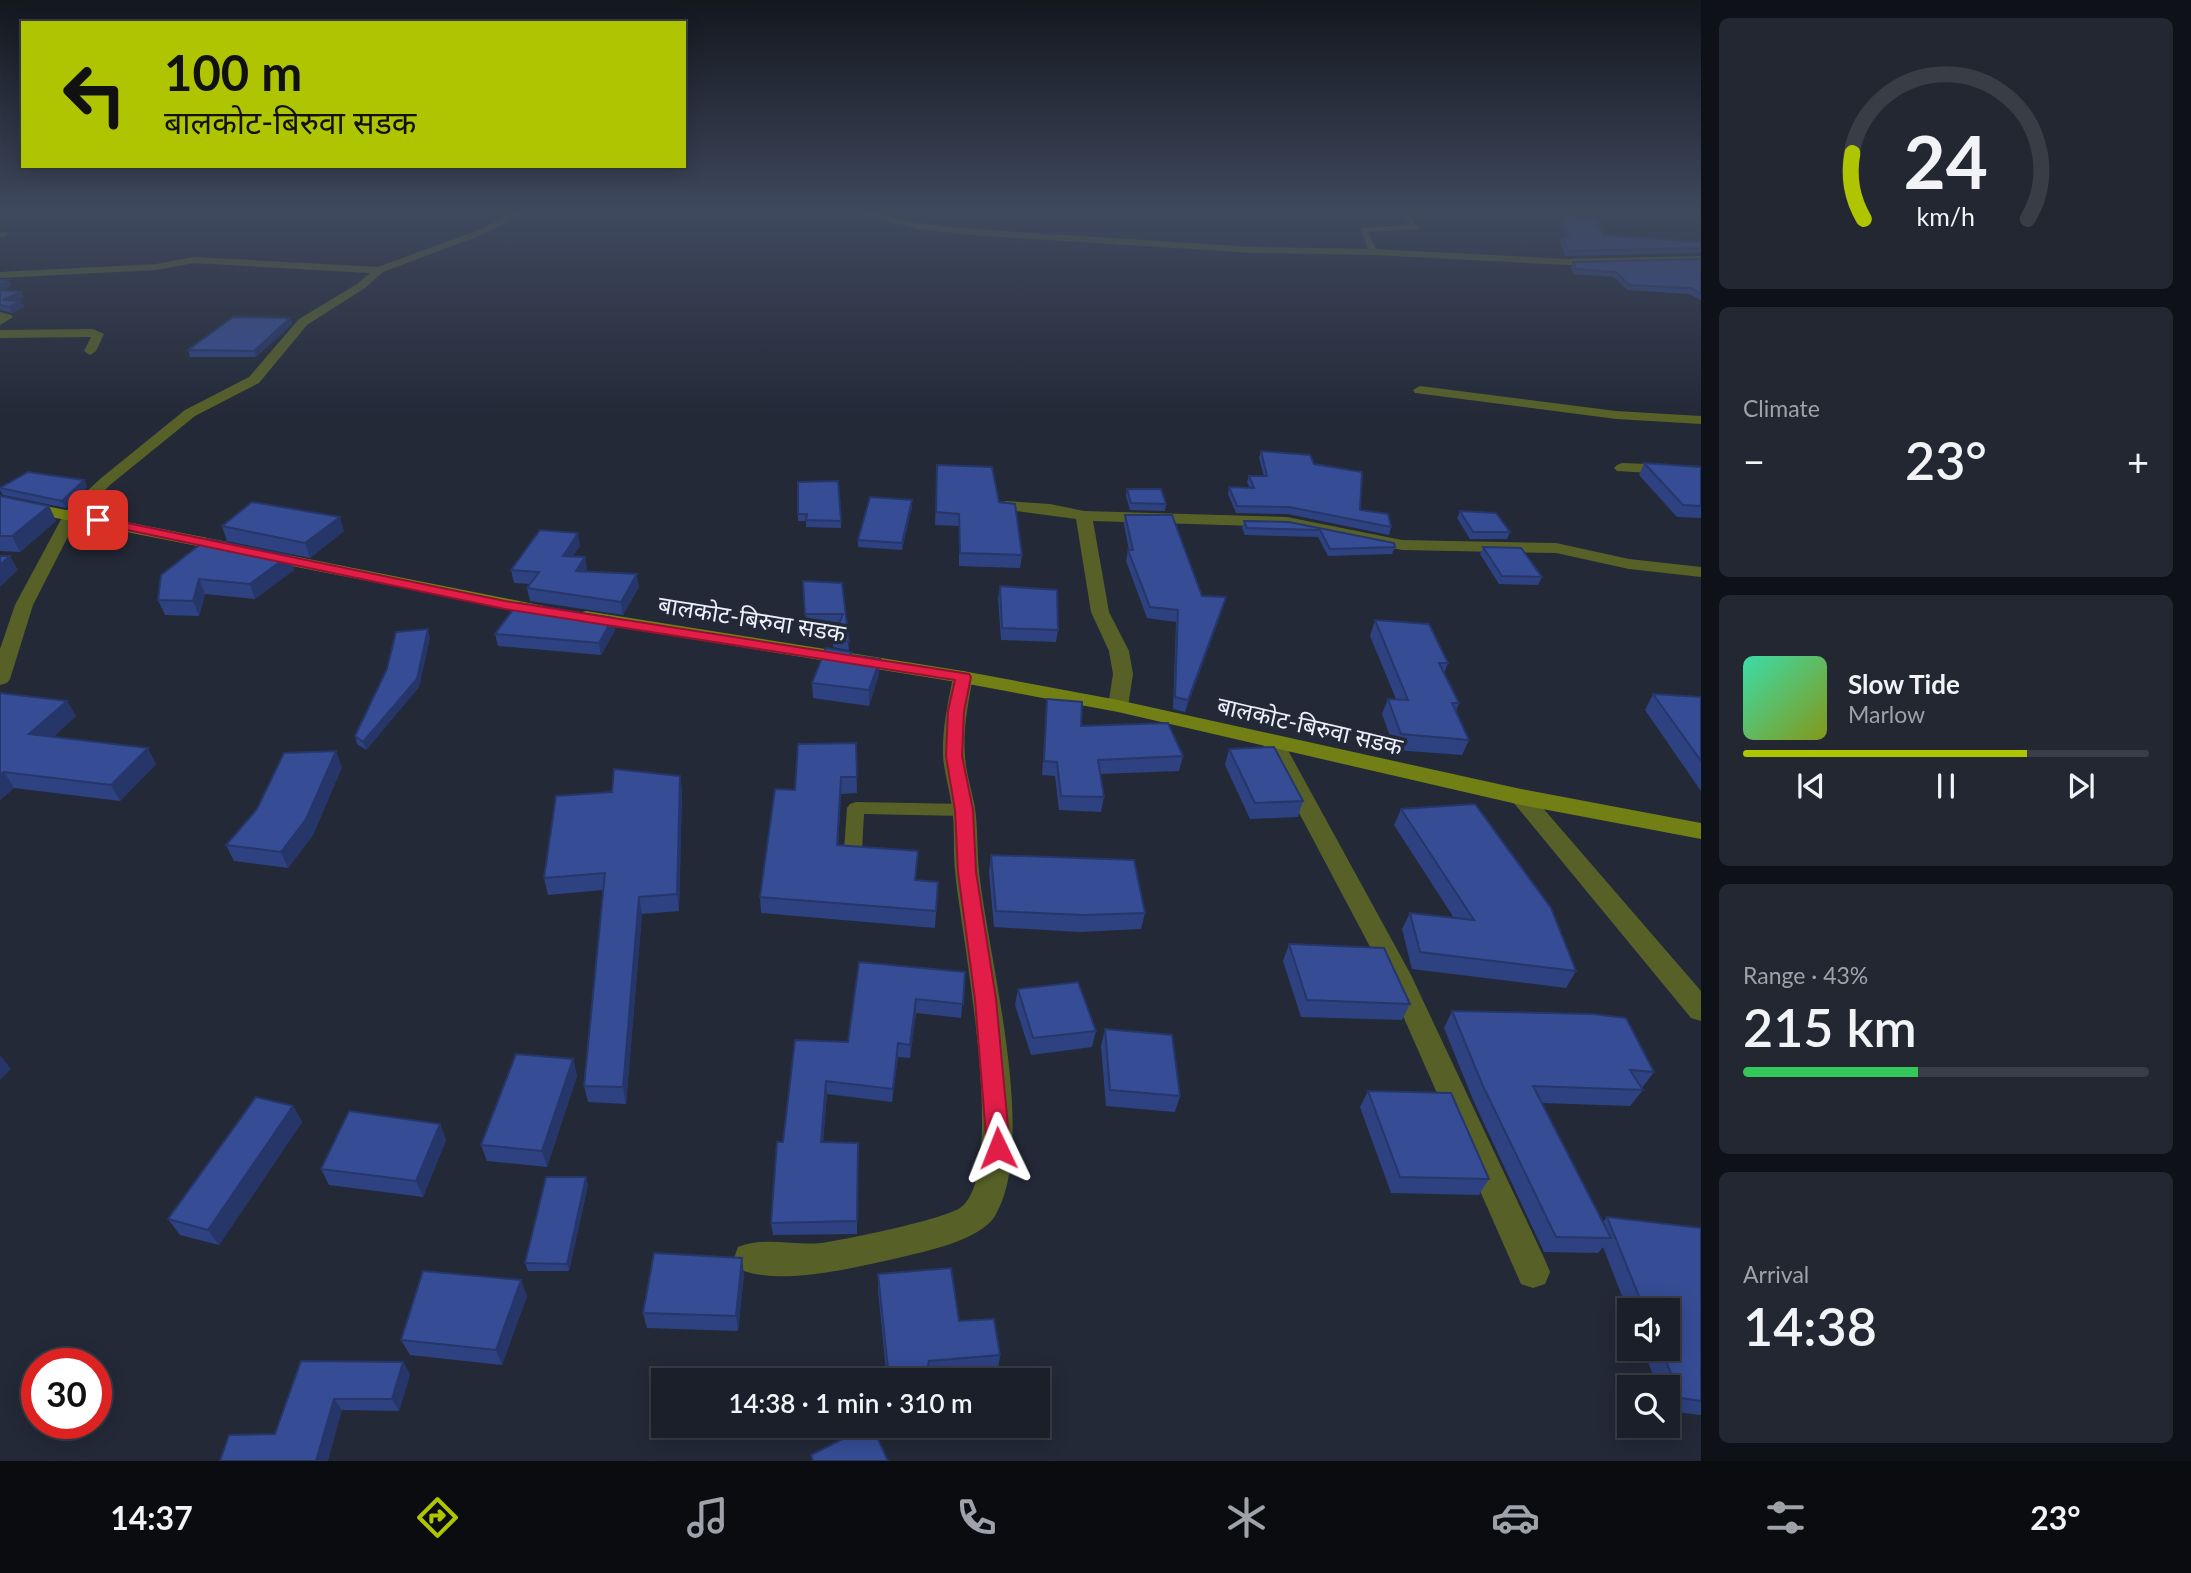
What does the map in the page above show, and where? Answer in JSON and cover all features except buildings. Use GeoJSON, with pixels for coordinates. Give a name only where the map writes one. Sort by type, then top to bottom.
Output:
{"type":"FeatureCollection","features":[{"type":"Feature","properties":{"kind":"main road","name":"बालकोट-बिरुवा सडक"},"geometry":{"type":"LineString","coordinates":[[0,502],[505,605],[963,677],[1118,706],[1521,797],[1701,831]]}},
{"type":"Feature","properties":{"kind":"street"},"geometry":{"type":"LineString","coordinates":[[0,679],[24,605],[71,515],[167,430],[209,402],[254,380],[303,322],[368,280]]}},
{"type":"Feature","properties":{"kind":"street"},"geometry":{"type":"LineString","coordinates":[[0,334],[93,332],[98,334],[98,338],[90,351]]}},
{"type":"Feature","properties":{"kind":"street"},"geometry":{"type":"LineString","coordinates":[[1420,390],[1616,415],[1701,420]]}},
{"type":"Feature","properties":{"kind":"street"},"geometry":{"type":"LineString","coordinates":[[1622,468],[1701,471]]}},
{"type":"Feature","properties":{"kind":"street"},"geometry":{"type":"LineString","coordinates":[[1006,506],[1050,509],[1084,516],[1287,522],[1402,545],[1556,548],[1629,564],[1701,572]]}},
{"type":"Feature","properties":{"kind":"street"},"geometry":{"type":"LineString","coordinates":[[1084,516],[1100,612],[1119,651],[1123,674],[1118,706]]}},
{"type":"Feature","properties":{"kind":"street"},"geometry":{"type":"LineString","coordinates":[[750,1258],[821,1259],[928,1235],[971,1219],[983,1206],[998,1148],[997,1107],[983,973],[967,872],[964,810],[954,756],[956,711],[963,677]]}},
{"type":"Feature","properties":{"kind":"street"},"geometry":{"type":"LineString","coordinates":[[1273,743],[1398,975],[1533,1272]]}},
{"type":"Feature","properties":{"kind":"street"},"geometry":{"type":"LineString","coordinates":[[1521,797],[1701,1010]]}},
{"type":"Feature","properties":{"kind":"lane"},"geometry":{"type":"LineString","coordinates":[[853,850],[856,808],[964,810]]}},
{"type":"Feature","properties":{"kind":"route"},"geometry":{"type":"LineString","coordinates":[[98,520],[505,605],[963,677],[956,711],[954,756],[964,810],[967,872],[986,999],[997,1107],[998,1148]]}}]}
